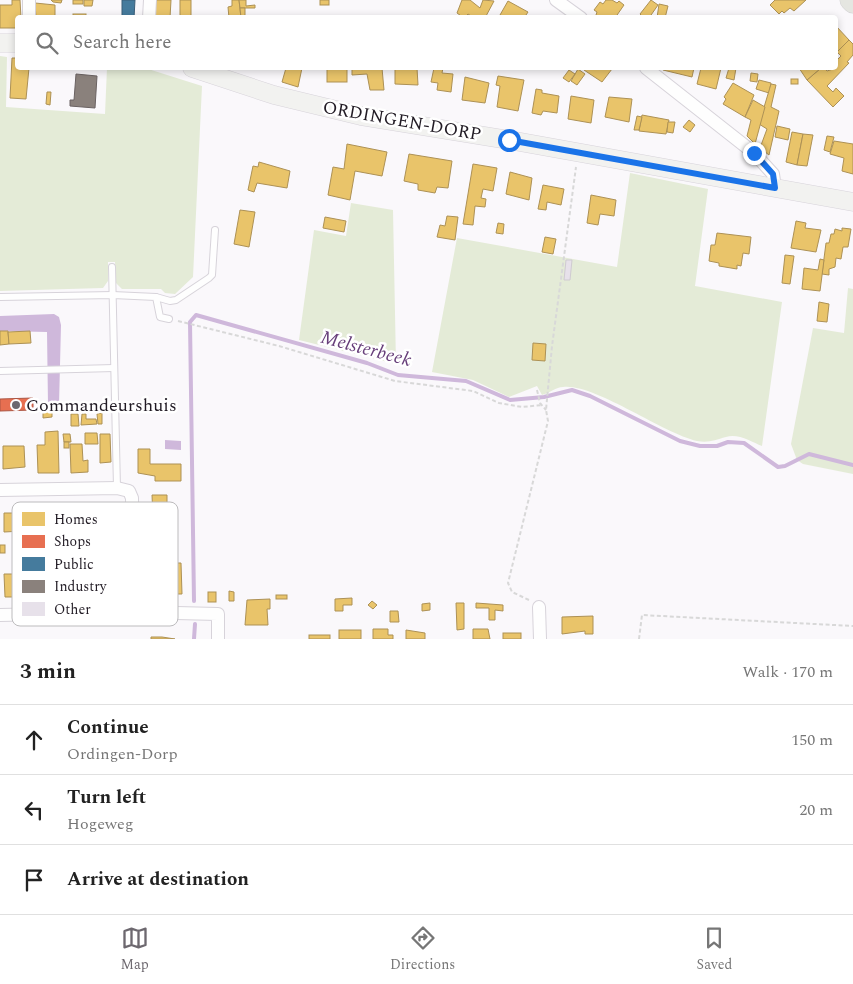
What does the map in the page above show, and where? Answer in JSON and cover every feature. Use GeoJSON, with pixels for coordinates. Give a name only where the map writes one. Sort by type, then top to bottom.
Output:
{"type":"FeatureCollection","features":[{"type":"Feature","properties":{"kind":"main road"},"geometry":{"type":"LineString","coordinates":[[0,44],[15,44]]}},
{"type":"Feature","properties":{"kind":"main road","name":"ORDINGEN-DORP"},"geometry":{"type":"LineString","coordinates":[[198,70],[274,95],[361,116],[578,152],[853,202]]}},
{"type":"Feature","properties":{"kind":"street"},"geometry":{"type":"LineString","coordinates":[[28,0],[29,15]]}},
{"type":"Feature","properties":{"kind":"street"},"geometry":{"type":"LineString","coordinates":[[149,15],[150,0]]}},
{"type":"Feature","properties":{"kind":"street"},"geometry":{"type":"LineString","coordinates":[[556,0],[577,15]]}},
{"type":"Feature","properties":{"kind":"street"},"geometry":{"type":"LineString","coordinates":[[649,70],[754,153],[773,174],[775,188]]}},
{"type":"Feature","properties":{"kind":"street"},"geometry":{"type":"LineString","coordinates":[[0,490],[123,490],[132,498],[132,502]]}},
{"type":"Feature","properties":{"kind":"street"},"geometry":{"type":"LineString","coordinates":[[539,607],[540,639]]}},
{"type":"Feature","properties":{"kind":"street"},"geometry":{"type":"LineString","coordinates":[[178,613],[218,614],[218,639]]}},
{"type":"Feature","properties":{"kind":"lane"},"geometry":{"type":"LineString","coordinates":[[0,297],[113,295],[176,300],[212,274],[215,230]]}},
{"type":"Feature","properties":{"kind":"lane"},"geometry":{"type":"LineString","coordinates":[[112,267],[114,368],[123,490]]}},
{"type":"Feature","properties":{"kind":"lane"},"geometry":{"type":"LineString","coordinates":[[156,297],[160,317],[169,319]]}},
{"type":"Feature","properties":{"kind":"lane"},"geometry":{"type":"LineString","coordinates":[[0,371],[114,368]]}},
{"type":"Feature","properties":{"kind":"path"},"geometry":{"type":"LineString","coordinates":[[539,607],[537,603],[512,592],[508,583],[548,421],[546,410],[552,346],[578,152]]}},
{"type":"Feature","properties":{"kind":"path"},"geometry":{"type":"LineString","coordinates":[[184,322],[396,380],[473,391],[506,404],[522,407],[541,404]]}},
{"type":"Feature","properties":{"kind":"path"},"geometry":{"type":"LineString","coordinates":[[537,390],[541,404],[546,410]]}},
{"type":"Feature","properties":{"kind":"path"},"geometry":{"type":"LineString","coordinates":[[639,639],[642,615],[853,626]]}},
{"type":"Feature","properties":{"kind":"green space"},"geometry":{"type":"Polygon","coordinates":[[[0,56],[7,57],[6,107],[105,114],[107,70],[151,70],[202,86],[193,277],[175,294],[165,293],[161,289],[122,289],[116,283],[115,262],[108,262],[108,281],[103,288],[0,291],[0,56]]]}},
{"type":"Feature","properties":{"kind":"green space"},"geometry":{"type":"Polygon","coordinates":[[[630,173],[708,189],[695,286],[782,302],[762,446],[745,438],[735,436],[709,441],[697,441],[666,429],[610,400],[576,388],[560,387],[542,395],[537,386],[509,397],[473,380],[432,372],[457,238],[617,267],[630,173]]]}},
{"type":"Feature","properties":{"kind":"green space"},"geometry":{"type":"Polygon","coordinates":[[[351,203],[393,210],[396,364],[299,340],[314,230],[346,236],[351,203]]]}},
{"type":"Feature","properties":{"kind":"green space"},"geometry":{"type":"Polygon","coordinates":[[[848,288],[853,289],[853,474],[803,464],[797,460],[791,444],[813,328],[844,333],[848,288]]]}},
{"type":"Feature","properties":{"kind":"shaded area"},"geometry":{"type":"Polygon","coordinates":[[[54,314],[59,317],[61,325],[59,405],[48,405],[47,332],[0,331],[0,316],[54,314]]]}},
{"type":"Feature","properties":{"kind":"shaded area"},"geometry":{"type":"Polygon","coordinates":[[[165,440],[181,441],[181,450],[165,449],[165,440]]]}},
{"type":"Feature","properties":{"kind":"building: Homes"},"geometry":{"type":"Polygon","coordinates":[[[12,0],[20,0],[21,15],[15,15],[15,28],[0,28],[0,5],[12,5],[12,0]]]}},
{"type":"Feature","properties":{"kind":"building: Homes"},"geometry":{"type":"Polygon","coordinates":[[[51,0],[62,0],[61,3],[51,0]]]}},
{"type":"Feature","properties":{"kind":"building: Homes"},"geometry":{"type":"Polygon","coordinates":[[[73,0],[83,0],[83,4],[73,4],[73,0]]]}},
{"type":"Feature","properties":{"kind":"building: Homes"},"geometry":{"type":"Polygon","coordinates":[[[84,0],[93,0],[92,6],[84,6],[84,0]]]}},
{"type":"Feature","properties":{"kind":"building: Homes"},"geometry":{"type":"Polygon","coordinates":[[[156,0],[171,0],[170,15],[155,15],[156,0]]]}},
{"type":"Feature","properties":{"kind":"building: Homes"},"geometry":{"type":"Polygon","coordinates":[[[180,0],[191,0],[191,15],[180,15],[180,0]]]}},
{"type":"Feature","properties":{"kind":"building: Homes"},"geometry":{"type":"Polygon","coordinates":[[[232,0],[239,0],[241,15],[229,15],[228,7],[232,6],[232,0]]]}},
{"type":"Feature","properties":{"kind":"building: Homes"},"geometry":{"type":"Polygon","coordinates":[[[239,0],[246,0],[246,6],[255,5],[255,8],[240,8],[239,0]]]}},
{"type":"Feature","properties":{"kind":"building: Homes"},"geometry":{"type":"Polygon","coordinates":[[[320,0],[329,0],[329,5],[320,5],[320,0]]]}},
{"type":"Feature","properties":{"kind":"building: Homes"},"geometry":{"type":"Polygon","coordinates":[[[462,0],[470,0],[480,8],[483,0],[494,1],[487,15],[460,15],[457,13],[462,0]]]}},
{"type":"Feature","properties":{"kind":"building: Homes"},"geometry":{"type":"Polygon","coordinates":[[[606,0],[612,0],[617,3],[619,1],[624,5],[617,15],[596,15],[597,12],[594,10],[600,2],[603,4],[606,0]]]}},
{"type":"Feature","properties":{"kind":"building: Homes"},"geometry":{"type":"Polygon","coordinates":[[[651,0],[658,5],[651,15],[640,14],[651,0]]]}},
{"type":"Feature","properties":{"kind":"building: Homes"},"geometry":{"type":"Polygon","coordinates":[[[775,0],[806,0],[794,11],[790,8],[784,13],[782,11],[779,14],[770,5],[775,0]]]}},
{"type":"Feature","properties":{"kind":"building: Homes"},"geometry":{"type":"Polygon","coordinates":[[[508,1],[528,12],[526,15],[500,15],[508,1]]]}},
{"type":"Feature","properties":{"kind":"building: Homes"},"geometry":{"type":"Polygon","coordinates":[[[35,3],[55,5],[55,15],[36,15],[35,3]]]}},
{"type":"Feature","properties":{"kind":"building: Homes"},"geometry":{"type":"Polygon","coordinates":[[[659,4],[668,6],[666,15],[657,15],[659,4]]]}},
{"type":"Feature","properties":{"kind":"building: Homes"},"geometry":{"type":"Polygon","coordinates":[[[240,8],[245,8],[245,15],[241,15],[240,8]]]}},
{"type":"Feature","properties":{"kind":"building: Homes"},"geometry":{"type":"Polygon","coordinates":[[[838,28],[849,40],[838,52],[838,28]]]}},
{"type":"Feature","properties":{"kind":"building: Homes"},"geometry":{"type":"Polygon","coordinates":[[[849,40],[853,44],[853,55],[847,62],[849,63],[827,86],[833,92],[836,88],[844,96],[833,107],[807,80],[819,70],[838,70],[838,59],[841,56],[838,51],[849,40]]]}},
{"type":"Feature","properties":{"kind":"building: Homes"},"geometry":{"type":"Polygon","coordinates":[[[12,58],[15,58],[15,70],[29,70],[26,99],[10,98],[12,58]]]}},
{"type":"Feature","properties":{"kind":"building: Homes"},"geometry":{"type":"Polygon","coordinates":[[[285,70],[302,70],[298,87],[282,82],[285,70]]]}},
{"type":"Feature","properties":{"kind":"building: Homes"},"geometry":{"type":"Polygon","coordinates":[[[327,70],[347,70],[347,82],[327,82],[327,70]]]}},
{"type":"Feature","properties":{"kind":"building: Homes"},"geometry":{"type":"Polygon","coordinates":[[[352,70],[382,70],[384,90],[370,90],[367,74],[352,75],[352,70]]]}},
{"type":"Feature","properties":{"kind":"building: Homes"},"geometry":{"type":"Polygon","coordinates":[[[395,70],[417,70],[418,85],[395,84],[395,70]]]}},
{"type":"Feature","properties":{"kind":"building: Homes"},"geometry":{"type":"Polygon","coordinates":[[[434,70],[443,70],[442,73],[453,74],[451,92],[437,90],[438,83],[431,82],[434,70]]]}},
{"type":"Feature","properties":{"kind":"building: Homes"},"geometry":{"type":"Polygon","coordinates":[[[569,70],[575,74],[569,82],[563,78],[569,70]]]}},
{"type":"Feature","properties":{"kind":"building: Homes"},"geometry":{"type":"Polygon","coordinates":[[[577,70],[585,74],[577,85],[571,81],[577,70]]]}},
{"type":"Feature","properties":{"kind":"building: Homes"},"geometry":{"type":"Polygon","coordinates":[[[584,70],[611,70],[602,82],[584,70]]]}},
{"type":"Feature","properties":{"kind":"building: Homes"},"geometry":{"type":"Polygon","coordinates":[[[663,70],[694,70],[692,77],[663,70]]]}},
{"type":"Feature","properties":{"kind":"building: Homes"},"geometry":{"type":"Polygon","coordinates":[[[700,70],[721,70],[716,89],[697,84],[700,70]]]}},
{"type":"Feature","properties":{"kind":"building: Homes"},"geometry":{"type":"Polygon","coordinates":[[[728,70],[736,70],[734,80],[726,78],[728,70]]]}},
{"type":"Feature","properties":{"kind":"building: Homes"},"geometry":{"type":"Polygon","coordinates":[[[800,70],[819,70],[807,80],[800,70]]]}},
{"type":"Feature","properties":{"kind":"building: Homes"},"geometry":{"type":"Polygon","coordinates":[[[751,73],[758,74],[757,82],[750,81],[751,73]]]}},
{"type":"Feature","properties":{"kind":"building: Homes"},"geometry":{"type":"Polygon","coordinates":[[[498,76],[524,80],[518,111],[497,107],[500,86],[496,85],[498,76]]]}},
{"type":"Feature","properties":{"kind":"building: Homes"},"geometry":{"type":"Polygon","coordinates":[[[465,77],[489,83],[485,103],[462,100],[465,77]]]}},
{"type":"Feature","properties":{"kind":"building: Homes"},"geometry":{"type":"Polygon","coordinates":[[[791,79],[798,79],[798,84],[791,84],[791,79]]]}},
{"type":"Feature","properties":{"kind":"building: Homes"},"geometry":{"type":"Polygon","coordinates":[[[759,80],[771,83],[769,93],[756,89],[759,80]]]}},
{"type":"Feature","properties":{"kind":"building: Homes"},"geometry":{"type":"Polygon","coordinates":[[[733,83],[754,95],[745,117],[723,104],[726,99],[724,97],[733,83]]]}},
{"type":"Feature","properties":{"kind":"building: Homes"},"geometry":{"type":"Polygon","coordinates":[[[771,84],[776,85],[771,107],[779,111],[769,155],[760,148],[767,129],[759,124],[771,84]]]}},
{"type":"Feature","properties":{"kind":"building: Homes"},"geometry":{"type":"Polygon","coordinates":[[[536,89],[542,90],[542,93],[559,96],[557,113],[543,111],[541,115],[532,113],[536,89]]]}},
{"type":"Feature","properties":{"kind":"building: Homes"},"geometry":{"type":"Polygon","coordinates":[[[47,92],[51,92],[50,105],[46,104],[47,92]]]}},
{"type":"Feature","properties":{"kind":"building: Homes"},"geometry":{"type":"Polygon","coordinates":[[[571,96],[594,100],[591,123],[568,119],[571,96]]]}},
{"type":"Feature","properties":{"kind":"building: Homes"},"geometry":{"type":"Polygon","coordinates":[[[609,97],[632,99],[629,122],[605,117],[609,97]]]}},
{"type":"Feature","properties":{"kind":"building: Homes"},"geometry":{"type":"Polygon","coordinates":[[[753,100],[765,107],[755,144],[747,136],[751,120],[745,117],[753,100]]]}},
{"type":"Feature","properties":{"kind":"building: Homes"},"geometry":{"type":"Polygon","coordinates":[[[642,115],[669,120],[666,134],[639,131],[642,115]]]}},
{"type":"Feature","properties":{"kind":"building: Homes"},"geometry":{"type":"Polygon","coordinates":[[[637,116],[642,117],[639,130],[634,130],[637,116]]]}},
{"type":"Feature","properties":{"kind":"building: Homes"},"geometry":{"type":"Polygon","coordinates":[[[689,120],[695,125],[690,132],[683,127],[689,120]]]}},
{"type":"Feature","properties":{"kind":"building: Homes"},"geometry":{"type":"Polygon","coordinates":[[[668,122],[675,122],[673,133],[667,132],[668,122]]]}},
{"type":"Feature","properties":{"kind":"building: Homes"},"geometry":{"type":"Polygon","coordinates":[[[777,126],[790,129],[788,140],[775,137],[777,126]]]}},
{"type":"Feature","properties":{"kind":"building: Homes"},"geometry":{"type":"Polygon","coordinates":[[[792,132],[803,134],[797,165],[786,162],[792,132]]]}},
{"type":"Feature","properties":{"kind":"building: Homes"},"geometry":{"type":"Polygon","coordinates":[[[803,134],[813,135],[807,166],[797,165],[803,134]]]}},
{"type":"Feature","properties":{"kind":"building: Homes"},"geometry":{"type":"Polygon","coordinates":[[[827,136],[834,137],[830,152],[824,150],[827,136]]]}},
{"type":"Feature","properties":{"kind":"building: Homes"},"geometry":{"type":"Polygon","coordinates":[[[834,141],[853,144],[853,174],[842,171],[844,158],[830,154],[834,141]]]}},
{"type":"Feature","properties":{"kind":"building: Homes"},"geometry":{"type":"Polygon","coordinates":[[[347,144],[387,152],[382,176],[355,171],[350,200],[328,195],[333,167],[344,169],[347,144]]]}},
{"type":"Feature","properties":{"kind":"building: Homes"},"geometry":{"type":"Polygon","coordinates":[[[409,154],[452,161],[448,188],[437,187],[435,193],[418,190],[418,184],[404,181],[409,154]]]}},
{"type":"Feature","properties":{"kind":"building: Homes"},"geometry":{"type":"Polygon","coordinates":[[[259,162],[290,171],[287,188],[257,183],[254,192],[248,190],[253,166],[258,167],[259,162]]]}},
{"type":"Feature","properties":{"kind":"building: Homes"},"geometry":{"type":"Polygon","coordinates":[[[473,164],[497,168],[493,191],[483,189],[481,198],[486,199],[485,207],[475,206],[473,225],[463,224],[473,164]]]}},
{"type":"Feature","properties":{"kind":"building: Homes"},"geometry":{"type":"Polygon","coordinates":[[[510,172],[532,178],[529,200],[506,194],[510,172]]]}},
{"type":"Feature","properties":{"kind":"building: Homes"},"geometry":{"type":"Polygon","coordinates":[[[543,185],[564,189],[561,205],[547,202],[546,210],[538,209],[543,185]]]}},
{"type":"Feature","properties":{"kind":"building: Homes"},"geometry":{"type":"Polygon","coordinates":[[[591,195],[616,200],[614,216],[600,214],[598,225],[587,223],[591,195]]]}},
{"type":"Feature","properties":{"kind":"building: Homes"},"geometry":{"type":"Polygon","coordinates":[[[240,210],[255,212],[249,247],[234,244],[240,210]]]}},
{"type":"Feature","properties":{"kind":"building: Homes"},"geometry":{"type":"Polygon","coordinates":[[[447,216],[458,217],[455,240],[437,237],[440,225],[445,226],[447,216]]]}},
{"type":"Feature","properties":{"kind":"building: Homes"},"geometry":{"type":"Polygon","coordinates":[[[325,217],[346,221],[344,232],[323,228],[325,217]]]}},
{"type":"Feature","properties":{"kind":"building: Homes"},"geometry":{"type":"Polygon","coordinates":[[[796,221],[806,223],[805,228],[821,230],[816,252],[791,248],[796,221]]]}},
{"type":"Feature","properties":{"kind":"building: Homes"},"geometry":{"type":"Polygon","coordinates":[[[498,223],[504,224],[503,234],[496,233],[498,223]]]}},
{"type":"Feature","properties":{"kind":"building: Homes"},"geometry":{"type":"Polygon","coordinates":[[[842,228],[851,229],[848,247],[843,247],[841,259],[836,258],[835,267],[829,269],[829,275],[822,274],[826,243],[829,243],[831,234],[834,234],[835,229],[842,231],[842,228]]]}},
{"type":"Feature","properties":{"kind":"building: Homes"},"geometry":{"type":"Polygon","coordinates":[[[717,233],[751,237],[749,254],[743,253],[741,266],[737,265],[737,269],[719,266],[719,263],[709,261],[711,245],[715,245],[717,233]]]}},
{"type":"Feature","properties":{"kind":"building: Homes"},"geometry":{"type":"Polygon","coordinates":[[[545,237],[556,239],[553,254],[542,252],[545,237]]]}},
{"type":"Feature","properties":{"kind":"building: Homes"},"geometry":{"type":"Polygon","coordinates":[[[785,255],[794,256],[790,284],[782,283],[785,255]]]}},
{"type":"Feature","properties":{"kind":"building: Homes"},"geometry":{"type":"Polygon","coordinates":[[[820,259],[824,260],[820,291],[802,289],[804,268],[818,270],[820,259]]]}},
{"type":"Feature","properties":{"kind":"building: Homes"},"geometry":{"type":"Polygon","coordinates":[[[819,302],[829,304],[827,322],[817,321],[819,302]]]}},
{"type":"Feature","properties":{"kind":"building: Homes"},"geometry":{"type":"Polygon","coordinates":[[[0,331],[8,331],[9,344],[0,345],[0,331]]]}},
{"type":"Feature","properties":{"kind":"building: Homes"},"geometry":{"type":"Polygon","coordinates":[[[30,331],[31,343],[9,344],[8,332],[30,331]]]}},
{"type":"Feature","properties":{"kind":"building: Homes"},"geometry":{"type":"Polygon","coordinates":[[[533,343],[546,344],[545,361],[532,360],[533,343]]]}},
{"type":"Feature","properties":{"kind":"building: Homes"},"geometry":{"type":"Polygon","coordinates":[[[52,408],[52,417],[43,418],[43,409],[52,408]]]}},
{"type":"Feature","properties":{"kind":"building: Homes"},"geometry":{"type":"Polygon","coordinates":[[[102,413],[102,424],[98,424],[97,414],[102,413]]]}},
{"type":"Feature","properties":{"kind":"building: Homes"},"geometry":{"type":"Polygon","coordinates":[[[71,414],[78,414],[79,426],[71,426],[71,414]]]}},
{"type":"Feature","properties":{"kind":"building: Homes"},"geometry":{"type":"Polygon","coordinates":[[[82,414],[86,414],[86,419],[96,419],[97,424],[81,425],[82,414]]]}},
{"type":"Feature","properties":{"kind":"building: Homes"},"geometry":{"type":"Polygon","coordinates":[[[58,431],[59,473],[38,473],[37,445],[45,445],[45,432],[58,431]]]}},
{"type":"Feature","properties":{"kind":"building: Homes"},"geometry":{"type":"Polygon","coordinates":[[[85,433],[97,433],[98,444],[85,444],[85,433]]]}},
{"type":"Feature","properties":{"kind":"building: Homes"},"geometry":{"type":"Polygon","coordinates":[[[63,434],[70,434],[71,442],[64,442],[63,434]]]}},
{"type":"Feature","properties":{"kind":"building: Homes"},"geometry":{"type":"Polygon","coordinates":[[[100,434],[110,434],[111,462],[100,463],[100,434]]]}},
{"type":"Feature","properties":{"kind":"building: Homes"},"geometry":{"type":"Polygon","coordinates":[[[64,442],[69,442],[69,448],[64,448],[64,442]]]}},
{"type":"Feature","properties":{"kind":"building: Homes"},"geometry":{"type":"Polygon","coordinates":[[[70,444],[82,444],[83,461],[88,460],[88,472],[71,473],[70,444]]]}},
{"type":"Feature","properties":{"kind":"building: Homes"},"geometry":{"type":"Polygon","coordinates":[[[3,446],[24,446],[25,467],[3,469],[3,446]]]}},
{"type":"Feature","properties":{"kind":"building: Homes"},"geometry":{"type":"Polygon","coordinates":[[[138,449],[150,449],[150,464],[181,464],[181,481],[155,481],[155,476],[138,473],[138,449]]]}},
{"type":"Feature","properties":{"kind":"building: Homes"},"geometry":{"type":"Polygon","coordinates":[[[152,495],[167,495],[167,502],[152,502],[152,495]]]}},
{"type":"Feature","properties":{"kind":"building: Homes"},"geometry":{"type":"Polygon","coordinates":[[[4,513],[12,513],[12,532],[4,532],[4,513]]]}},
{"type":"Feature","properties":{"kind":"building: Homes"},"geometry":{"type":"Polygon","coordinates":[[[0,545],[5,545],[5,553],[0,553],[0,545]]]}},
{"type":"Feature","properties":{"kind":"building: Homes"},"geometry":{"type":"Polygon","coordinates":[[[178,563],[181,563],[182,594],[178,594],[178,563]]]}},
{"type":"Feature","properties":{"kind":"building: Homes"},"geometry":{"type":"Polygon","coordinates":[[[4,574],[12,574],[12,597],[5,597],[4,574]]]}},
{"type":"Feature","properties":{"kind":"building: Homes"},"geometry":{"type":"Polygon","coordinates":[[[229,591],[234,592],[234,601],[229,601],[229,591]]]}},
{"type":"Feature","properties":{"kind":"building: Homes"},"geometry":{"type":"Polygon","coordinates":[[[208,592],[216,592],[216,602],[208,602],[208,592]]]}},
{"type":"Feature","properties":{"kind":"building: Homes"},"geometry":{"type":"Polygon","coordinates":[[[276,595],[287,595],[287,599],[276,599],[276,595]]]}},
{"type":"Feature","properties":{"kind":"building: Homes"},"geometry":{"type":"Polygon","coordinates":[[[352,598],[352,605],[343,605],[343,611],[335,611],[335,599],[352,598]]]}},
{"type":"Feature","properties":{"kind":"building: Homes"},"geometry":{"type":"Polygon","coordinates":[[[270,599],[270,609],[267,609],[268,625],[245,625],[247,600],[270,599]]]}},
{"type":"Feature","properties":{"kind":"building: Homes"},"geometry":{"type":"Polygon","coordinates":[[[372,601],[377,605],[373,609],[368,605],[372,601]]]}},
{"type":"Feature","properties":{"kind":"building: Homes"},"geometry":{"type":"Polygon","coordinates":[[[430,603],[430,610],[422,611],[422,604],[430,603]]]}},
{"type":"Feature","properties":{"kind":"building: Homes"},"geometry":{"type":"Polygon","coordinates":[[[456,603],[464,603],[464,629],[457,630],[456,603]]]}},
{"type":"Feature","properties":{"kind":"building: Homes"},"geometry":{"type":"Polygon","coordinates":[[[476,603],[503,605],[503,611],[495,610],[495,620],[489,620],[489,608],[476,608],[476,603]]]}},
{"type":"Feature","properties":{"kind":"building: Homes"},"geometry":{"type":"Polygon","coordinates":[[[390,611],[398,611],[399,622],[390,622],[390,611]]]}},
{"type":"Feature","properties":{"kind":"building: Homes"},"geometry":{"type":"Polygon","coordinates":[[[593,616],[593,634],[585,634],[585,631],[562,634],[562,617],[593,616]]]}},
{"type":"Feature","properties":{"kind":"building: Homes"},"geometry":{"type":"Polygon","coordinates":[[[373,629],[388,629],[388,635],[393,635],[393,639],[373,639],[373,629]]]}},
{"type":"Feature","properties":{"kind":"building: Homes"},"geometry":{"type":"Polygon","coordinates":[[[473,629],[488,629],[490,639],[473,639],[473,629]]]}},
{"type":"Feature","properties":{"kind":"building: Homes"},"geometry":{"type":"Polygon","coordinates":[[[339,630],[361,630],[361,639],[339,639],[339,630]]]}},
{"type":"Feature","properties":{"kind":"building: Homes"},"geometry":{"type":"Polygon","coordinates":[[[406,630],[425,633],[425,639],[406,639],[406,630]]]}},
{"type":"Feature","properties":{"kind":"building: Homes"},"geometry":{"type":"Polygon","coordinates":[[[503,633],[521,633],[521,639],[503,639],[503,633]]]}},
{"type":"Feature","properties":{"kind":"building: Homes"},"geometry":{"type":"Polygon","coordinates":[[[309,635],[330,635],[330,639],[309,639],[309,635]]]}},
{"type":"Feature","properties":{"kind":"building: Homes"},"geometry":{"type":"Polygon","coordinates":[[[151,637],[162,637],[175,639],[151,639],[151,637]]]}},
{"type":"Feature","properties":{"kind":"building: Shops","name":"Commandeurshuis"},"geometry":{"type":"Polygon","coordinates":[[[33,398],[33,410],[0,411],[0,399],[33,398]]]}},
{"type":"Feature","properties":{"kind":"building: Public"},"geometry":{"type":"Polygon","coordinates":[[[122,0],[135,0],[134,15],[122,15],[122,0]]]}},
{"type":"Feature","properties":{"kind":"building: Industry"},"geometry":{"type":"Polygon","coordinates":[[[76,74],[97,76],[95,108],[70,106],[70,100],[74,100],[76,74]]]}},
{"type":"Feature","properties":{"kind":"building: Other"},"geometry":{"type":"Polygon","coordinates":[[[566,260],[572,260],[570,280],[564,280],[566,260]]]}},
{"type":"Feature","properties":{"kind":"waterway","name":"Melsterbeek"},"geometry":{"type":"LineString","coordinates":[[194,601],[190,322],[196,315],[367,363],[398,375],[466,381],[510,400],[544,397],[572,390],[590,396],[680,441],[700,446],[717,446],[728,442],[744,443],[778,467],[785,466],[809,454],[853,465]]}},
{"type":"Feature","properties":{"kind":"waterway","name":"Melsterbeek"},"geometry":{"type":"LineString","coordinates":[[194,639],[195,624]]}},
{"type":"Feature","properties":{"kind":"place","name":"Commandeurshuis"},"geometry":{"type":"Point","coordinates":[16,405]}},
{"type":"Feature","properties":{"kind":"route"},"geometry":{"type":"LineString","coordinates":[[509,140],[775,188],[773,174],[754,153]]}}]}
